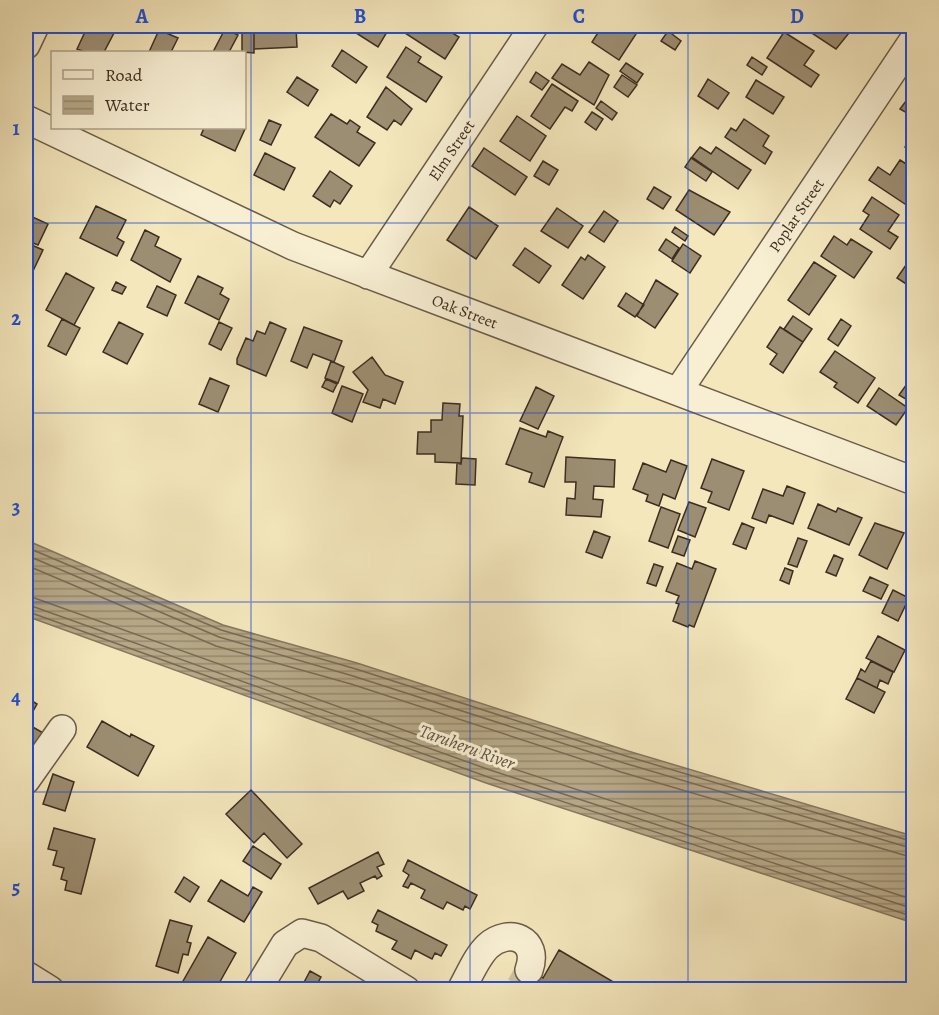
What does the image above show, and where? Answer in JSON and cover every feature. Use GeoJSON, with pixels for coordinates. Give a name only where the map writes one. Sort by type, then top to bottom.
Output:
{"type":"FeatureCollection","features":[{"type":"Feature","properties":{"kind":"street"},"geometry":{"type":"LineString","coordinates":[[26,45],[35,26]]}},
{"type":"Feature","properties":{"kind":"street","name":"Elm Street"},"geometry":{"type":"LineString","coordinates":[[368,275],[534,26]]}},
{"type":"Feature","properties":{"kind":"street","name":"Poplar Street"},"geometry":{"type":"LineString","coordinates":[[679,390],[914,39]]}},
{"type":"Feature","properties":{"kind":"street","name":"Oak Street"},"geometry":{"type":"LineString","coordinates":[[26,119],[282,242],[679,390],[914,481]]}},
{"type":"Feature","properties":{"kind":"street"},"geometry":{"type":"LineString","coordinates":[[26,780],[62,729]]}},
{"type":"Feature","properties":{"kind":"street"},"geometry":{"type":"LineString","coordinates":[[257,990],[285,944],[302,933],[321,938],[406,990]]}},
{"type":"Feature","properties":{"kind":"street"},"geometry":{"type":"LineString","coordinates":[[461,990],[487,946],[507,937],[517,937],[528,944],[533,957],[522,982]]}},
{"type":"Feature","properties":{"kind":"street"},"geometry":{"type":"LineString","coordinates":[[26,975],[50,990]]}},
{"type":"Feature","properties":{"kind":"water","name":"Taruheru River"},"geometry":{"type":"Polygon","coordinates":[[[26,540],[223,625],[357,663],[628,751],[913,836],[913,923],[486,783],[26,616],[26,540]]]}},
{"type":"Feature","properties":{"kind":"building"},"geometry":{"type":"Polygon","coordinates":[[[84,26],[104,26],[115,31],[105,51],[77,49],[84,34],[80,32],[84,26]]]}},
{"type":"Feature","properties":{"kind":"building"},"geometry":{"type":"Polygon","coordinates":[[[357,26],[378,26],[387,32],[378,47],[353,31],[357,26]]]}},
{"type":"Feature","properties":{"kind":"building"},"geometry":{"type":"Polygon","coordinates":[[[410,26],[441,26],[459,37],[445,59],[405,33],[410,26]]]}},
{"type":"Feature","properties":{"kind":"building"},"geometry":{"type":"Polygon","coordinates":[[[598,26],[623,26],[636,34],[619,60],[592,42],[601,28],[598,26]]]}},
{"type":"Feature","properties":{"kind":"building"},"geometry":{"type":"Polygon","coordinates":[[[801,26],[849,26],[853,28],[836,49],[801,26]]]}},
{"type":"Feature","properties":{"kind":"building"},"geometry":{"type":"Polygon","coordinates":[[[242,27],[254,27],[254,53],[242,51],[242,27]]]}},
{"type":"Feature","properties":{"kind":"building"},"geometry":{"type":"Polygon","coordinates":[[[296,27],[297,47],[254,49],[254,29],[296,27]]]}},
{"type":"Feature","properties":{"kind":"building"},"geometry":{"type":"Polygon","coordinates":[[[225,29],[238,35],[230,51],[214,51],[225,29]]]}},
{"type":"Feature","properties":{"kind":"building"},"geometry":{"type":"Polygon","coordinates":[[[159,30],[178,38],[172,51],[149,51],[159,30]]]}},
{"type":"Feature","properties":{"kind":"building"},"geometry":{"type":"Polygon","coordinates":[[[668,31],[681,41],[675,50],[661,41],[668,31]]]}},
{"type":"Feature","properties":{"kind":"building"},"geometry":{"type":"Polygon","coordinates":[[[784,32],[814,51],[804,65],[819,75],[811,87],[767,58],[784,32]]]}},
{"type":"Feature","properties":{"kind":"building"},"geometry":{"type":"Polygon","coordinates":[[[406,47],[421,57],[418,62],[442,77],[426,102],[387,77],[406,47]]]}},
{"type":"Feature","properties":{"kind":"building"},"geometry":{"type":"Polygon","coordinates":[[[342,50],[367,67],[356,83],[332,66],[342,50]]]}},
{"type":"Feature","properties":{"kind":"building"},"geometry":{"type":"Polygon","coordinates":[[[752,57],[767,67],[762,75],[747,65],[752,57]]]}},
{"type":"Feature","properties":{"kind":"building"},"geometry":{"type":"Polygon","coordinates":[[[589,62],[609,75],[594,105],[552,78],[562,64],[580,75],[589,62]]]}},
{"type":"Feature","properties":{"kind":"building"},"geometry":{"type":"Polygon","coordinates":[[[626,63],[643,74],[637,83],[620,71],[626,63]]]}},
{"type":"Feature","properties":{"kind":"building"},"geometry":{"type":"Polygon","coordinates":[[[536,72],[549,81],[542,90],[530,82],[536,72]]]}},
{"type":"Feature","properties":{"kind":"building"},"geometry":{"type":"Polygon","coordinates":[[[622,75],[637,85],[628,97],[614,87],[622,75]]]}},
{"type":"Feature","properties":{"kind":"building"},"geometry":{"type":"Polygon","coordinates":[[[297,77],[318,90],[308,106],[287,92],[297,77]]]}},
{"type":"Feature","properties":{"kind":"building"},"geometry":{"type":"Polygon","coordinates":[[[708,79],[729,93],[718,109],[698,96],[708,79]]]}},
{"type":"Feature","properties":{"kind":"building"},"geometry":{"type":"Polygon","coordinates":[[[756,80],[784,97],[773,114],[746,97],[756,80]]]}},
{"type":"Feature","properties":{"kind":"building"},"geometry":{"type":"Polygon","coordinates":[[[552,84],[578,101],[572,111],[565,107],[550,129],[531,116],[552,84]]]}},
{"type":"Feature","properties":{"kind":"building"},"geometry":{"type":"Polygon","coordinates":[[[386,87],[412,109],[401,125],[394,120],[387,130],[367,117],[386,87]]]}},
{"type":"Feature","properties":{"kind":"building"},"geometry":{"type":"Polygon","coordinates":[[[601,101],[617,113],[612,120],[596,108],[601,101]]]}},
{"type":"Feature","properties":{"kind":"building"},"geometry":{"type":"Polygon","coordinates":[[[906,101],[914,106],[914,117],[900,109],[906,101]]]}},
{"type":"Feature","properties":{"kind":"building"},"geometry":{"type":"Polygon","coordinates":[[[592,112],[603,119],[596,130],[585,122],[592,112]]]}},
{"type":"Feature","properties":{"kind":"building"},"geometry":{"type":"Polygon","coordinates":[[[331,114],[347,124],[350,120],[360,127],[357,132],[375,143],[359,166],[315,137],[331,114]]]}},
{"type":"Feature","properties":{"kind":"building"},"geometry":{"type":"Polygon","coordinates":[[[517,116],[546,136],[530,161],[500,141],[517,116]]]}},
{"type":"Feature","properties":{"kind":"building"},"geometry":{"type":"Polygon","coordinates":[[[744,119],[769,136],[763,146],[772,152],[765,164],[725,137],[731,128],[736,131],[744,119]]]}},
{"type":"Feature","properties":{"kind":"building"},"geometry":{"type":"Polygon","coordinates":[[[269,120],[281,125],[271,145],[260,140],[269,120]]]}},
{"type":"Feature","properties":{"kind":"building"},"geometry":{"type":"Polygon","coordinates":[[[914,125],[914,152],[905,147],[910,139],[906,137],[914,125]]]}},
{"type":"Feature","properties":{"kind":"building"},"geometry":{"type":"Polygon","coordinates":[[[204,129],[245,129],[235,151],[201,135],[204,129]]]}},
{"type":"Feature","properties":{"kind":"building"},"geometry":{"type":"Polygon","coordinates":[[[700,147],[711,154],[716,147],[751,170],[738,189],[692,157],[700,147]]]}},
{"type":"Feature","properties":{"kind":"building"},"geometry":{"type":"Polygon","coordinates":[[[484,148],[527,177],[515,195],[472,166],[484,148]]]}},
{"type":"Feature","properties":{"kind":"building"},"geometry":{"type":"Polygon","coordinates":[[[265,153],[295,168],[284,190],[254,175],[265,153]]]}},
{"type":"Feature","properties":{"kind":"building"},"geometry":{"type":"Polygon","coordinates":[[[691,158],[712,172],[706,181],[685,167],[691,158]]]}},
{"type":"Feature","properties":{"kind":"building"},"geometry":{"type":"Polygon","coordinates":[[[900,160],[914,169],[914,191],[905,204],[869,180],[878,167],[890,175],[900,160]]]}},
{"type":"Feature","properties":{"kind":"building"},"geometry":{"type":"Polygon","coordinates":[[[543,161],[558,170],[549,185],[534,176],[543,161]]]}},
{"type":"Feature","properties":{"kind":"building"},"geometry":{"type":"Polygon","coordinates":[[[330,171],[352,186],[340,204],[334,200],[330,207],[313,196],[330,171]]]}},
{"type":"Feature","properties":{"kind":"building"},"geometry":{"type":"Polygon","coordinates":[[[654,187],[671,197],[663,209],[647,199],[654,187]]]}},
{"type":"Feature","properties":{"kind":"building"},"geometry":{"type":"Polygon","coordinates":[[[689,190],[730,212],[714,235],[676,210],[689,190]]]}},
{"type":"Feature","properties":{"kind":"building"},"geometry":{"type":"Polygon","coordinates":[[[872,197],[899,215],[888,231],[898,237],[890,249],[860,229],[869,215],[863,211],[872,197]]]}},
{"type":"Feature","properties":{"kind":"building"},"geometry":{"type":"Polygon","coordinates":[[[96,206],[126,220],[117,238],[124,242],[117,256],[80,238],[96,206]]]}},
{"type":"Feature","properties":{"kind":"building"},"geometry":{"type":"Polygon","coordinates":[[[469,207],[498,226],[476,259],[447,240],[469,207]]]}},
{"type":"Feature","properties":{"kind":"building"},"geometry":{"type":"Polygon","coordinates":[[[557,208],[583,226],[568,248],[541,231],[557,208]]]}},
{"type":"Feature","properties":{"kind":"building"},"geometry":{"type":"Polygon","coordinates":[[[604,211],[618,221],[604,242],[589,232],[604,211]]]}},
{"type":"Feature","properties":{"kind":"building"},"geometry":{"type":"Polygon","coordinates":[[[26,214],[48,224],[38,245],[26,240],[26,214]]]}},
{"type":"Feature","properties":{"kind":"building"},"geometry":{"type":"Polygon","coordinates":[[[675,227],[688,236],[685,241],[672,232],[675,227]]]}},
{"type":"Feature","properties":{"kind":"building"},"geometry":{"type":"Polygon","coordinates":[[[145,230],[159,237],[155,246],[181,259],[170,282],[131,260],[145,230]]]}},
{"type":"Feature","properties":{"kind":"building"},"geometry":{"type":"Polygon","coordinates":[[[834,236],[847,245],[851,239],[872,252],[854,278],[821,256],[834,236]]]}},
{"type":"Feature","properties":{"kind":"building"},"geometry":{"type":"Polygon","coordinates":[[[666,239],[679,248],[672,259],[659,250],[666,239]]]}},
{"type":"Feature","properties":{"kind":"building"},"geometry":{"type":"Polygon","coordinates":[[[27,243],[43,250],[32,273],[26,270],[27,243]]]}},
{"type":"Feature","properties":{"kind":"building"},"geometry":{"type":"Polygon","coordinates":[[[683,244],[701,256],[690,273],[672,261],[683,244]]]}},
{"type":"Feature","properties":{"kind":"building"},"geometry":{"type":"Polygon","coordinates":[[[525,248],[551,266],[539,283],[513,265],[525,248]]]}},
{"type":"Feature","properties":{"kind":"building"},"geometry":{"type":"Polygon","coordinates":[[[588,255],[605,267],[583,299],[562,285],[581,257],[585,260],[588,255]]]}},
{"type":"Feature","properties":{"kind":"building"},"geometry":{"type":"Polygon","coordinates":[[[814,262],[836,276],[809,315],[788,300],[814,262]]]}},
{"type":"Feature","properties":{"kind":"building"},"geometry":{"type":"Polygon","coordinates":[[[906,265],[914,270],[914,289],[897,278],[906,265]]]}},
{"type":"Feature","properties":{"kind":"building"},"geometry":{"type":"Polygon","coordinates":[[[66,273],[94,288],[74,325],[46,310],[66,273]]]}},
{"type":"Feature","properties":{"kind":"building"},"geometry":{"type":"Polygon","coordinates":[[[198,276],[223,288],[220,294],[229,299],[219,320],[185,303],[198,276]]]}},
{"type":"Feature","properties":{"kind":"building"},"geometry":{"type":"Polygon","coordinates":[[[656,280],[678,294],[655,328],[637,316],[656,280]]]}},
{"type":"Feature","properties":{"kind":"building"},"geometry":{"type":"Polygon","coordinates":[[[116,282],[126,287],[122,294],[112,290],[116,282]]]}},
{"type":"Feature","properties":{"kind":"building"},"geometry":{"type":"Polygon","coordinates":[[[157,286],[176,295],[167,316],[147,307],[157,286]]]}},
{"type":"Feature","properties":{"kind":"building"},"geometry":{"type":"Polygon","coordinates":[[[626,293],[644,305],[635,317],[618,306],[626,293]]]}},
{"type":"Feature","properties":{"kind":"building"},"geometry":{"type":"Polygon","coordinates":[[[793,316],[812,329],[803,342],[784,329],[793,316]]]}},
{"type":"Feature","properties":{"kind":"building"},"geometry":{"type":"Polygon","coordinates":[[[62,319],[80,328],[66,355],[48,346],[62,319]]]}},
{"type":"Feature","properties":{"kind":"building"},"geometry":{"type":"Polygon","coordinates":[[[841,319],[851,326],[838,346],[828,339],[841,319]]]}},
{"type":"Feature","properties":{"kind":"building"},"geometry":{"type":"Polygon","coordinates":[[[119,322],[143,334],[127,364],[103,352],[119,322]]]}},
{"type":"Feature","properties":{"kind":"building"},"geometry":{"type":"Polygon","coordinates":[[[219,322],[232,328],[221,350],[209,344],[219,322]]]}},
{"type":"Feature","properties":{"kind":"building"},"geometry":{"type":"Polygon","coordinates":[[[270,322],[286,329],[266,376],[237,364],[237,359],[246,338],[253,341],[257,331],[265,334],[270,322]]]}},
{"type":"Feature","properties":{"kind":"building"},"geometry":{"type":"Polygon","coordinates":[[[304,327],[342,341],[334,362],[313,354],[307,368],[291,361],[304,327]]]}},
{"type":"Feature","properties":{"kind":"building"},"geometry":{"type":"Polygon","coordinates":[[[780,327],[803,342],[783,373],[770,364],[777,354],[767,347],[780,327]]]}},
{"type":"Feature","properties":{"kind":"building"},"geometry":{"type":"Polygon","coordinates":[[[835,351],[875,378],[858,403],[834,387],[837,383],[820,372],[835,351]]]}},
{"type":"Feature","properties":{"kind":"building"},"geometry":{"type":"Polygon","coordinates":[[[372,357],[385,375],[403,382],[395,404],[383,399],[380,408],[363,402],[368,390],[353,372],[372,357]]]}},
{"type":"Feature","properties":{"kind":"building"},"geometry":{"type":"Polygon","coordinates":[[[331,361],[344,367],[338,383],[325,378],[331,361]]]}},
{"type":"Feature","properties":{"kind":"building"},"geometry":{"type":"Polygon","coordinates":[[[914,374],[914,404],[899,395],[914,374]]]}},
{"type":"Feature","properties":{"kind":"building"},"geometry":{"type":"Polygon","coordinates":[[[210,378],[229,386],[218,412],[199,404],[210,378]]]}},
{"type":"Feature","properties":{"kind":"building"},"geometry":{"type":"Polygon","coordinates":[[[326,379],[337,384],[333,392],[322,387],[326,379]]]}},
{"type":"Feature","properties":{"kind":"building"},"geometry":{"type":"Polygon","coordinates":[[[342,386],[363,394],[352,422],[332,413],[342,386]]]}},
{"type":"Feature","properties":{"kind":"building"},"geometry":{"type":"Polygon","coordinates":[[[536,387],[554,396],[538,429],[520,421],[536,387]]]}},
{"type":"Feature","properties":{"kind":"building"},"geometry":{"type":"Polygon","coordinates":[[[879,388],[908,408],[896,425],[867,406],[879,388]]]}},
{"type":"Feature","properties":{"kind":"building"},"geometry":{"type":"Polygon","coordinates":[[[443,403],[460,404],[459,416],[463,416],[461,463],[435,462],[435,454],[417,454],[418,432],[431,432],[431,420],[442,420],[443,403]]]}},
{"type":"Feature","properties":{"kind":"building"},"geometry":{"type":"Polygon","coordinates":[[[520,428],[546,437],[548,431],[563,437],[544,487],[529,482],[532,473],[506,464],[520,428]]]}},
{"type":"Feature","properties":{"kind":"building"},"geometry":{"type":"Polygon","coordinates":[[[566,457],[615,460],[614,487],[594,486],[593,499],[603,500],[601,517],[566,515],[567,498],[575,499],[576,482],[565,482],[566,457]]]}},
{"type":"Feature","properties":{"kind":"building"},"geometry":{"type":"Polygon","coordinates":[[[462,458],[476,459],[475,485],[456,484],[457,463],[461,464],[462,458]]]}},
{"type":"Feature","properties":{"kind":"building"},"geometry":{"type":"Polygon","coordinates":[[[712,459],[744,471],[729,510],[708,502],[712,492],[701,488],[712,459]]]}},
{"type":"Feature","properties":{"kind":"building"},"geometry":{"type":"Polygon","coordinates":[[[671,460],[687,466],[675,499],[663,494],[659,506],[646,501],[648,495],[633,489],[643,463],[666,472],[671,460]]]}},
{"type":"Feature","properties":{"kind":"building"},"geometry":{"type":"Polygon","coordinates":[[[787,486],[805,493],[793,524],[769,515],[766,523],[752,518],[763,489],[783,496],[787,486]]]}},
{"type":"Feature","properties":{"kind":"building"},"geometry":{"type":"Polygon","coordinates":[[[689,502],[706,508],[695,537],[678,530],[689,502]]]}},
{"type":"Feature","properties":{"kind":"building"},"geometry":{"type":"Polygon","coordinates":[[[818,504],[836,512],[838,508],[862,518],[849,545],[808,528],[818,504]]]}},
{"type":"Feature","properties":{"kind":"building"},"geometry":{"type":"Polygon","coordinates":[[[661,507],[680,514],[668,548],[649,541],[661,507]]]}},
{"type":"Feature","properties":{"kind":"building"},"geometry":{"type":"Polygon","coordinates":[[[742,523],[754,528],[746,549],[733,544],[742,523]]]}},
{"type":"Feature","properties":{"kind":"building"},"geometry":{"type":"Polygon","coordinates":[[[875,523],[904,533],[887,569],[859,555],[875,523]]]}},
{"type":"Feature","properties":{"kind":"building"},"geometry":{"type":"Polygon","coordinates":[[[594,531],[610,537],[602,558],[586,552],[594,531]]]}},
{"type":"Feature","properties":{"kind":"building"},"geometry":{"type":"Polygon","coordinates":[[[678,536],[690,540],[684,556],[672,552],[678,536]]]}},
{"type":"Feature","properties":{"kind":"building"},"geometry":{"type":"Polygon","coordinates":[[[798,538],[807,541],[797,567],[788,564],[798,538]]]}},
{"type":"Feature","properties":{"kind":"building"},"geometry":{"type":"Polygon","coordinates":[[[834,555],[843,559],[836,576],[826,572],[834,555]]]}},
{"type":"Feature","properties":{"kind":"building"},"geometry":{"type":"Polygon","coordinates":[[[695,561],[716,569],[694,627],[689,625],[688,627],[673,621],[679,604],[676,603],[679,596],[666,591],[677,563],[692,569],[695,561]]]}},
{"type":"Feature","properties":{"kind":"building"},"geometry":{"type":"Polygon","coordinates":[[[654,564],[663,567],[656,586],[647,583],[654,564]]]}},
{"type":"Feature","properties":{"kind":"building"},"geometry":{"type":"Polygon","coordinates":[[[785,568],[793,571],[789,584],[780,580],[785,568]]]}},
{"type":"Feature","properties":{"kind":"building"},"geometry":{"type":"Polygon","coordinates":[[[870,577],[888,585],[881,599],[863,591],[870,577]]]}},
{"type":"Feature","properties":{"kind":"building"},"geometry":{"type":"Polygon","coordinates":[[[893,590],[909,598],[898,621],[882,613],[893,590]]]}},
{"type":"Feature","properties":{"kind":"building"},"geometry":{"type":"Polygon","coordinates":[[[878,636],[905,650],[894,672],[866,658],[878,636]]]}},
{"type":"Feature","properties":{"kind":"building"},"geometry":{"type":"Polygon","coordinates":[[[871,661],[893,672],[888,684],[880,680],[877,688],[857,678],[861,669],[865,672],[871,661]]]}},
{"type":"Feature","properties":{"kind":"building"},"geometry":{"type":"Polygon","coordinates":[[[857,678],[885,692],[874,713],[846,699],[857,678]]]}},
{"type":"Feature","properties":{"kind":"building"},"geometry":{"type":"Polygon","coordinates":[[[26,697],[37,704],[26,724],[26,697]]]}},
{"type":"Feature","properties":{"kind":"building"},"geometry":{"type":"Polygon","coordinates":[[[102,721],[130,737],[131,734],[154,746],[138,776],[87,747],[102,721]]]}},
{"type":"Feature","properties":{"kind":"building"},"geometry":{"type":"Polygon","coordinates":[[[31,726],[45,734],[35,751],[26,745],[26,734],[31,726]]]}},
{"type":"Feature","properties":{"kind":"building"},"geometry":{"type":"Polygon","coordinates":[[[53,774],[74,782],[65,811],[43,804],[53,774]]]}},
{"type":"Feature","properties":{"kind":"building"},"geometry":{"type":"Polygon","coordinates":[[[251,790],[302,844],[287,858],[264,833],[254,843],[226,814],[251,790]]]}},
{"type":"Feature","properties":{"kind":"building"},"geometry":{"type":"Polygon","coordinates":[[[54,828],[95,839],[81,894],[65,890],[67,881],[61,879],[64,868],[53,865],[57,851],[48,849],[54,828]]]}},
{"type":"Feature","properties":{"kind":"building"},"geometry":{"type":"Polygon","coordinates":[[[253,846],[281,864],[271,879],[243,861],[253,846]]]}},
{"type":"Feature","properties":{"kind":"building"},"geometry":{"type":"Polygon","coordinates":[[[378,852],[384,864],[377,867],[382,876],[377,879],[375,876],[360,883],[364,891],[348,899],[343,891],[318,904],[309,888],[378,852]]]}},
{"type":"Feature","properties":{"kind":"building"},"geometry":{"type":"Polygon","coordinates":[[[408,860],[477,895],[470,909],[465,906],[463,910],[447,902],[443,909],[421,898],[425,890],[411,883],[408,888],[403,886],[409,875],[403,871],[408,860]]]}},
{"type":"Feature","properties":{"kind":"building"},"geometry":{"type":"Polygon","coordinates":[[[184,877],[199,887],[190,902],[175,892],[184,877]]]}},
{"type":"Feature","properties":{"kind":"building"},"geometry":{"type":"Polygon","coordinates":[[[221,880],[248,896],[253,887],[262,892],[244,922],[208,901],[221,880]]]}},
{"type":"Feature","properties":{"kind":"building"},"geometry":{"type":"Polygon","coordinates":[[[378,910],[447,945],[441,956],[435,953],[432,959],[415,950],[411,959],[392,949],[397,941],[376,931],[378,925],[372,922],[378,910]]]}},
{"type":"Feature","properties":{"kind":"building"},"geometry":{"type":"Polygon","coordinates":[[[170,920],[192,926],[187,942],[191,943],[188,955],[183,954],[178,973],[156,966],[170,920]]]}},
{"type":"Feature","properties":{"kind":"building"},"geometry":{"type":"Polygon","coordinates":[[[208,937],[236,953],[217,987],[213,984],[210,990],[178,990],[208,937]]]}},
{"type":"Feature","properties":{"kind":"building"},"geometry":{"type":"Polygon","coordinates":[[[559,950],[627,990],[526,990],[513,982],[523,966],[543,978],[559,950]]]}},
{"type":"Feature","properties":{"kind":"building"},"geometry":{"type":"Polygon","coordinates":[[[310,971],[321,977],[314,990],[300,990],[310,971]]]}},
{"type":"Feature","properties":{"kind":"tunnel"},"geometry":{"type":"LineString","coordinates":[[520,986],[529,970]]}}]}
